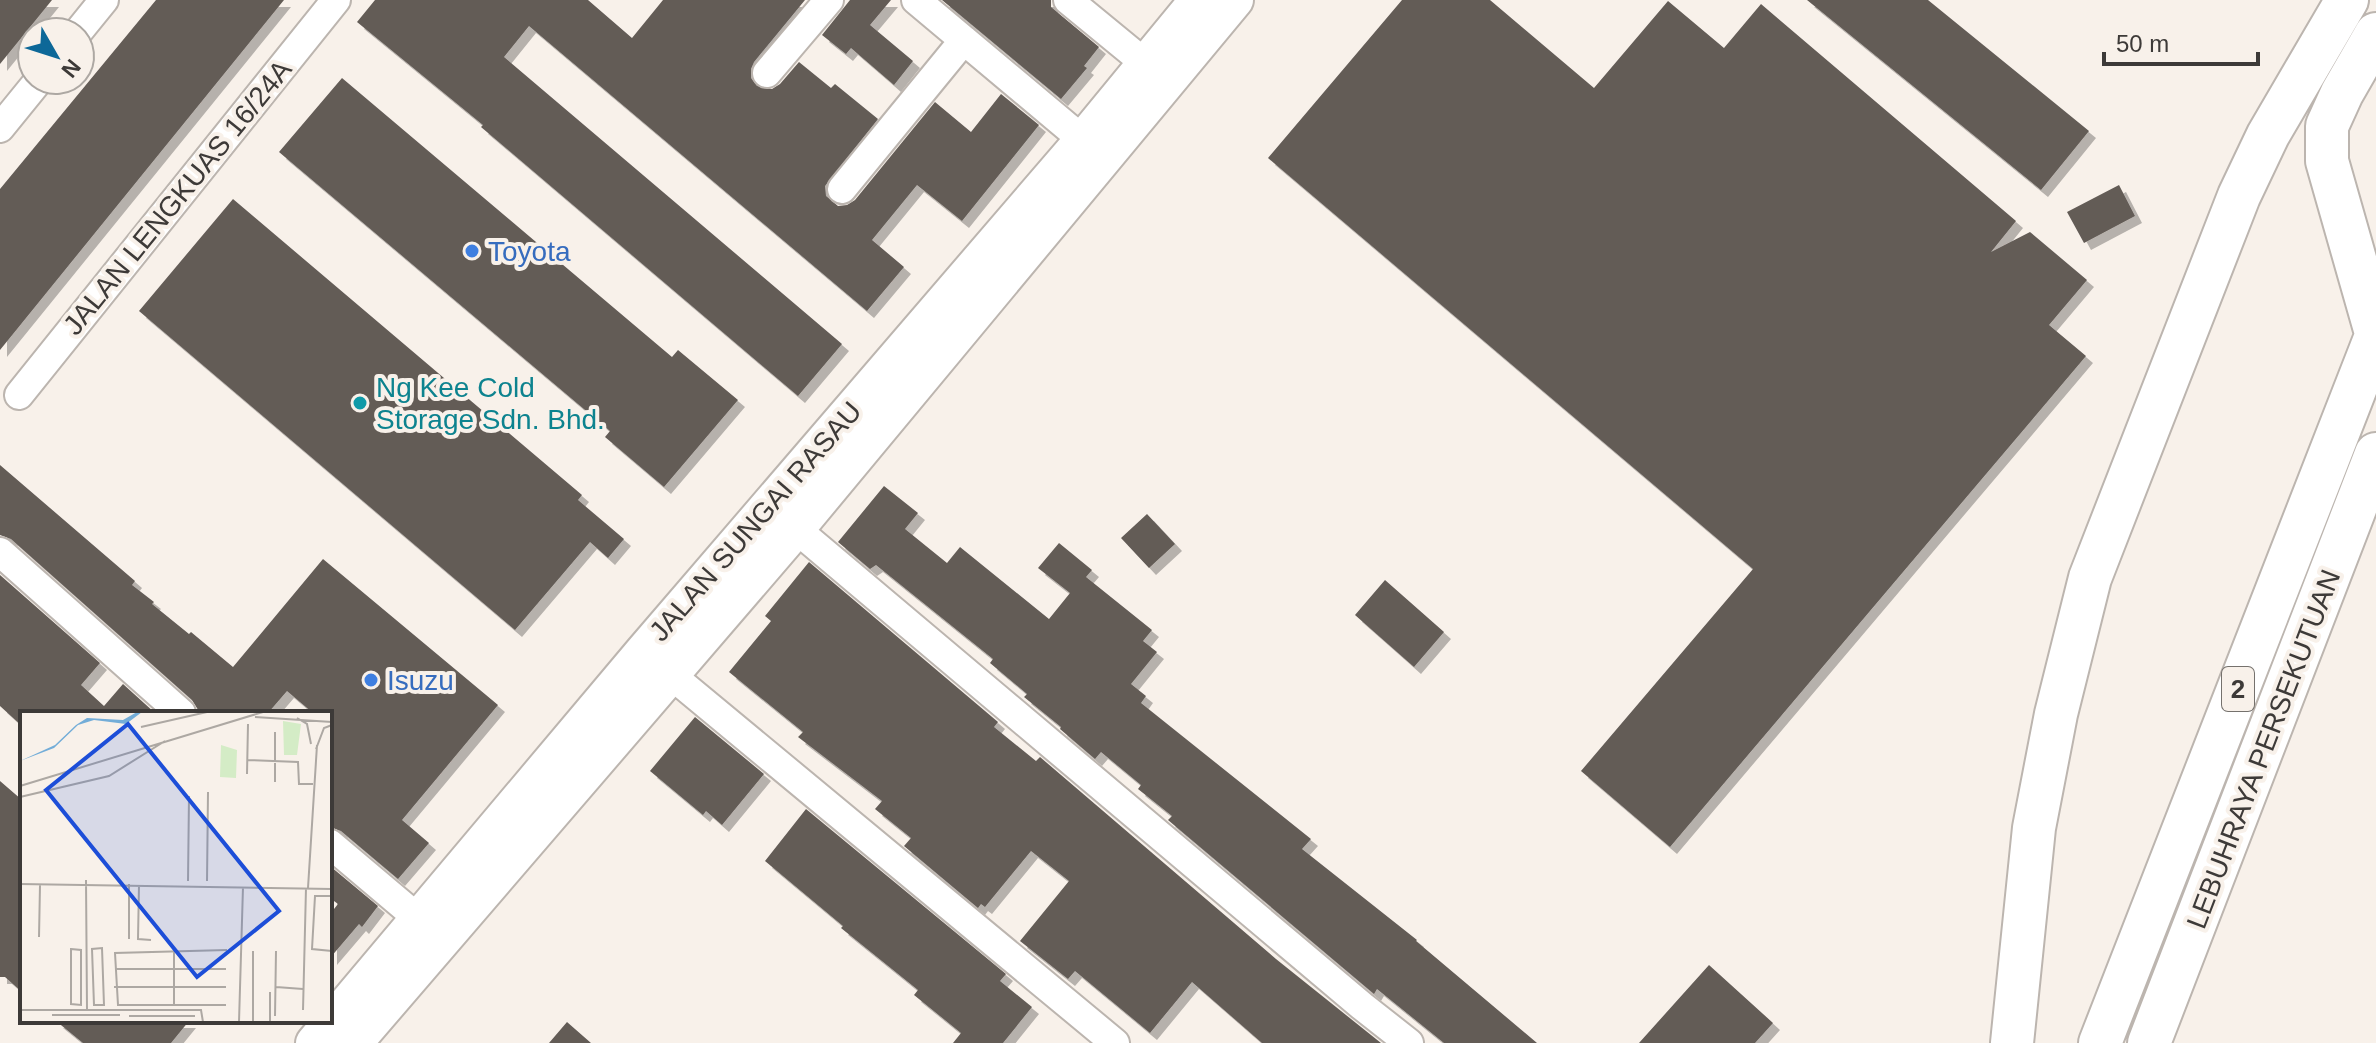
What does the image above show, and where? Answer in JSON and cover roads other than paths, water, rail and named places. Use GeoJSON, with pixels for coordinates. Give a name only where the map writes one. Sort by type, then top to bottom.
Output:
{"type":"FeatureCollection","features":[{"type":"Feature","properties":{"kind":"highway"},"geometry":{"type":"LineString","coordinates":[[2012,1043],[2034,828],[2056,714],[2090,578],[2239,196],[2268,135],[2347,0]]}},
{"type":"Feature","properties":{"kind":"highway"},"geometry":{"type":"LineString","coordinates":[[2376,34],[2327,126],[2327,161],[2376,335]]}},
{"type":"Feature","properties":{"kind":"highway","name":"LEBUHRAYA PERSEKUTUAN"},"geometry":{"type":"LineString","coordinates":[[2100,1043],[2376,335]]}},
{"type":"Feature","properties":{"kind":"highway","name":"LEBUHRAYA PERSEKUTUAN"},"geometry":{"type":"LineString","coordinates":[[2149,1043],[2376,454]]}},
{"type":"Feature","properties":{"kind":"main road","name":"JALAN SUNGAI RASAU"},"geometry":{"type":"LineString","coordinates":[[332,1022],[624,673],[1083,140],[1198,0]]}},
{"type":"Feature","properties":{"kind":"main road","name":"JALAN SUNGAI RASAU"},"geometry":{"type":"LineString","coordinates":[[354,1043],[796,529],[1235,0]]}},
{"type":"Feature","properties":{"kind":"main road","name":"JALAN SUNGAI RASAU"},"geometry":{"type":"LineString","coordinates":[[314,1043],[331,1023]]}},
{"type":"Feature","properties":{"kind":"street"},"geometry":{"type":"LineString","coordinates":[[91,16],[104,0]]}},
{"type":"Feature","properties":{"kind":"street","name":"JALAN LENGKUAS 16/24A"},"geometry":{"type":"LineString","coordinates":[[19,395],[336,0]]}},
{"type":"Feature","properties":{"kind":"street"},"geometry":{"type":"LineString","coordinates":[[767,73],[829,0]]}},
{"type":"Feature","properties":{"kind":"street"},"geometry":{"type":"LineString","coordinates":[[916,0],[1083,140]]}},
{"type":"Feature","properties":{"kind":"street"},"geometry":{"type":"LineString","coordinates":[[1068,0],[1146,64]]}},
{"type":"Feature","properties":{"kind":"street"},"geometry":{"type":"LineString","coordinates":[[842,189],[964,40]]}},
{"type":"Feature","properties":{"kind":"street"},"geometry":{"type":"LineString","coordinates":[[0,128],[26,96]]}},
{"type":"Feature","properties":{"kind":"street"},"geometry":{"type":"LineString","coordinates":[[796,529],[1409,1043]]}},
{"type":"Feature","properties":{"kind":"street"},"geometry":{"type":"LineString","coordinates":[[0,552],[179,711]]}},
{"type":"Feature","properties":{"kind":"street"},"geometry":{"type":"LineString","coordinates":[[671,675],[1115,1043]]}},
{"type":"Feature","properties":{"kind":"street"},"geometry":{"type":"LineString","coordinates":[[332,846],[420,920]]}},
{"type":"Feature","properties":{"kind":"place","name":"Toyota"},"geometry":{"type":"Point","coordinates":[472,251]}},
{"type":"Feature","properties":{"kind":"place","name":"Ng Kee Cold Storage Sdn. Bhd."},"geometry":{"type":"Point","coordinates":[360,403]}},
{"type":"Feature","properties":{"kind":"place","name":"Isuzu"},"geometry":{"type":"Point","coordinates":[371,680]}}]}
